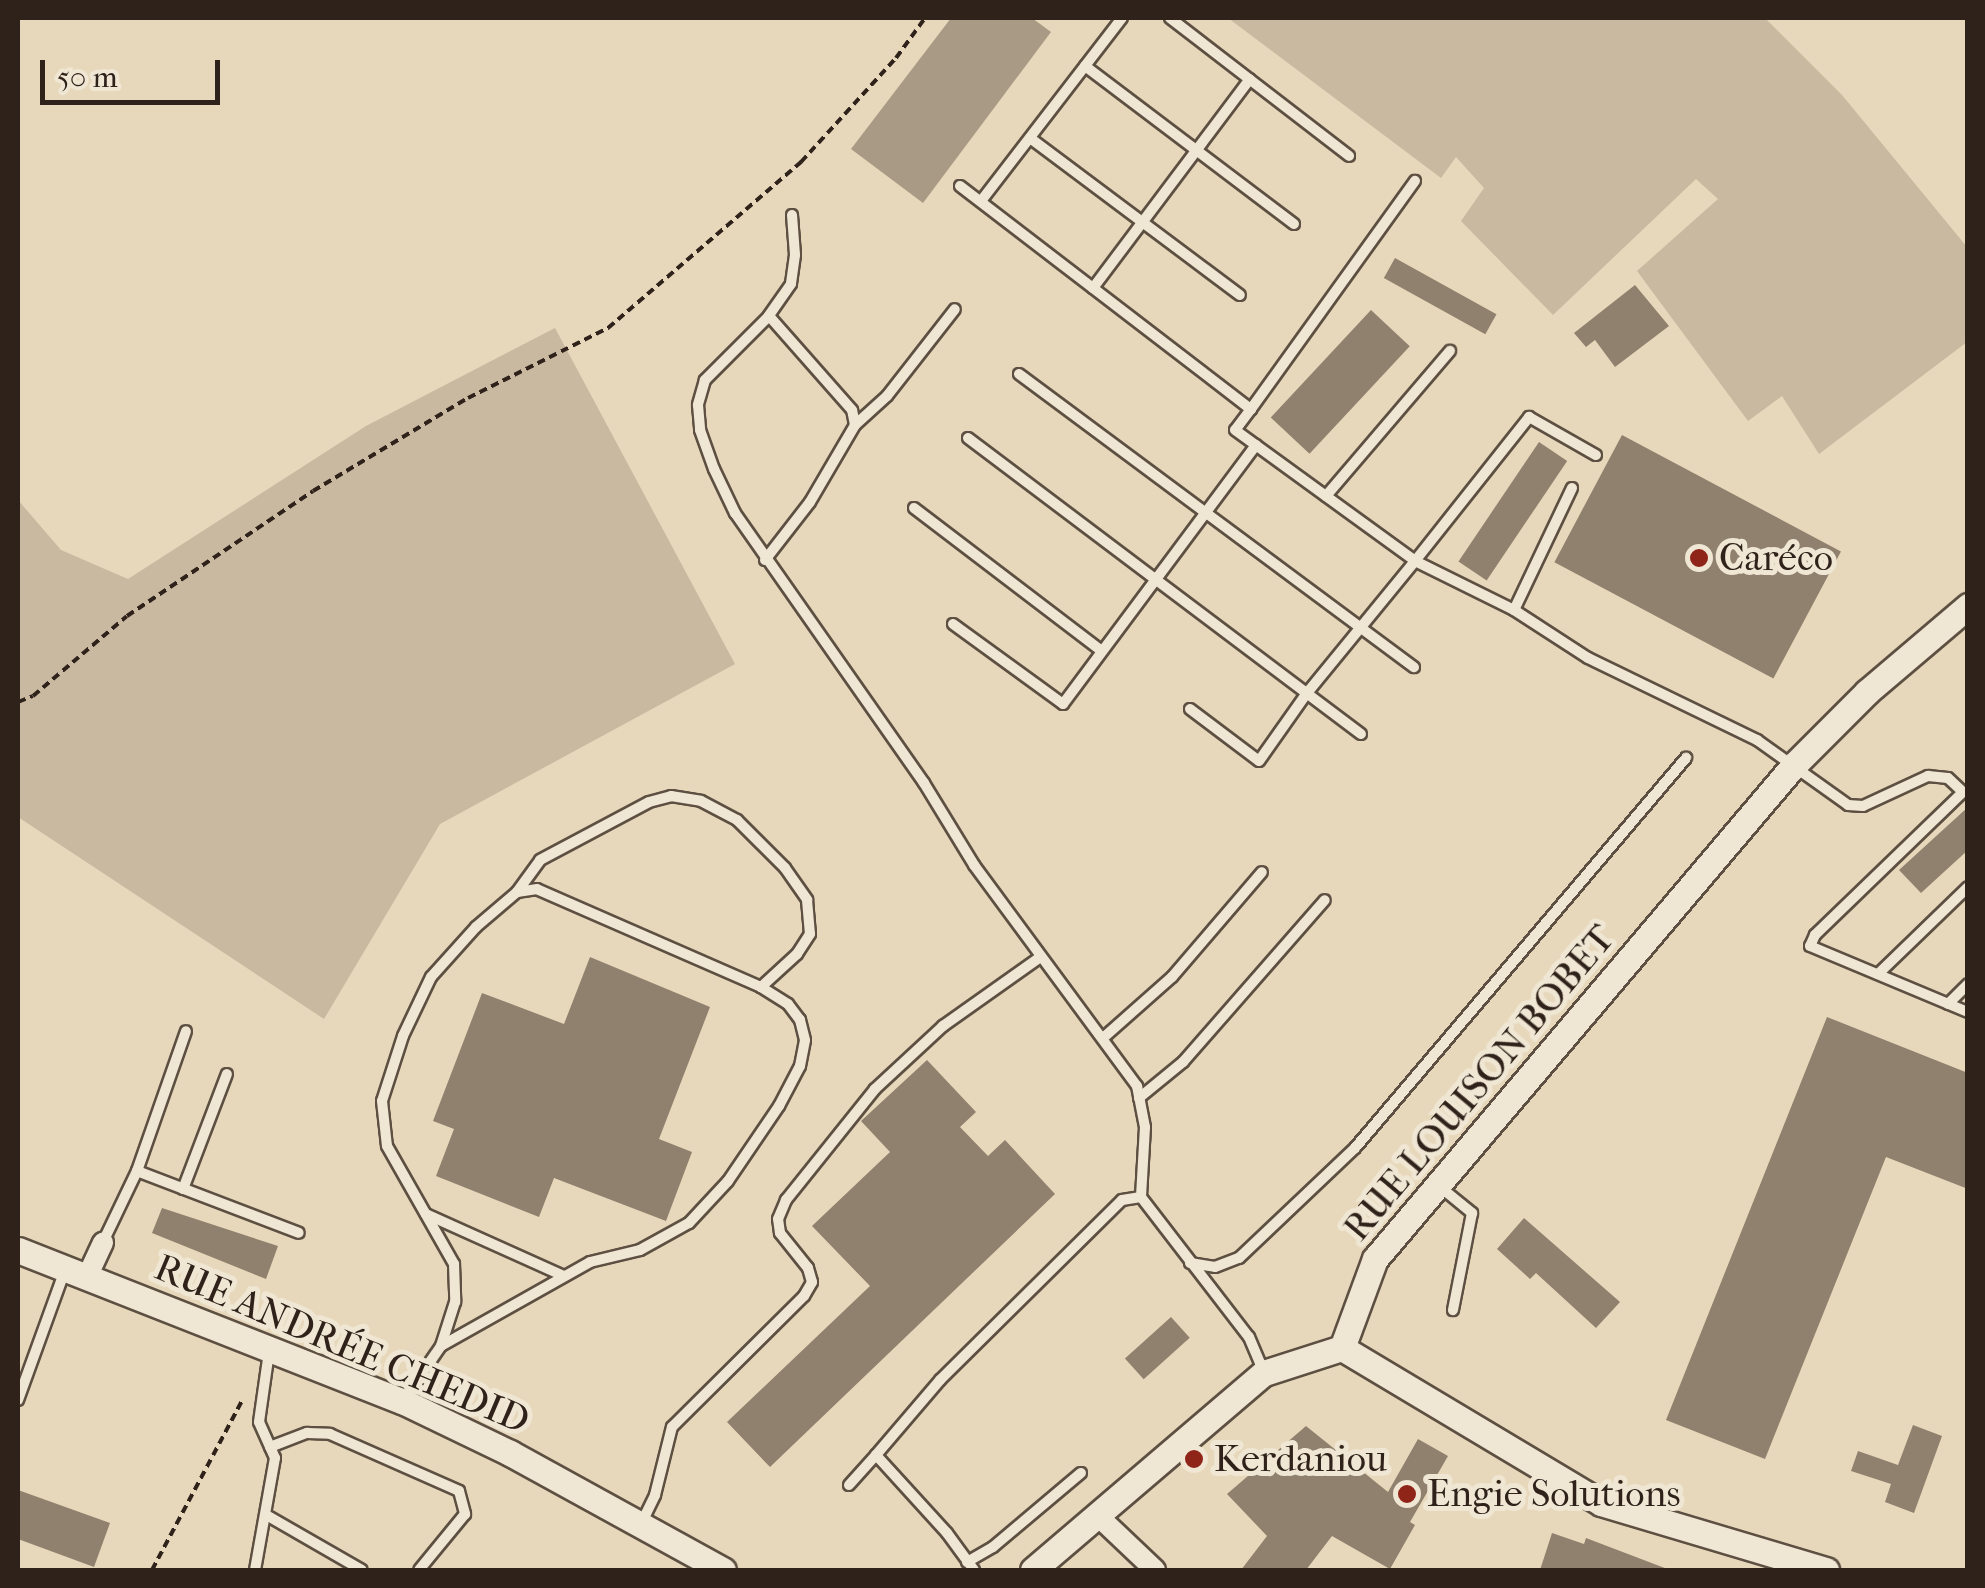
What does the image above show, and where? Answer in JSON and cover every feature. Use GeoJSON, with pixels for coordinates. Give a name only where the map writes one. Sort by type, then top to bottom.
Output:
{"type":"FeatureCollection","features":[{"type":"Feature","properties":{"kind":"street","name":"RUE LOUISON BOBET"},"geometry":{"type":"LineString","coordinates":[[1342,1348],[1375,1259],[1794,765],[1868,692],[1968,606]]}},
{"type":"Feature","properties":{"kind":"street"},"geometry":{"type":"LineString","coordinates":[[77,1272],[103,1242]]}},
{"type":"Feature","properties":{"kind":"street","name":"RUE ANDRÉE CHEDID"},"geometry":{"type":"LineString","coordinates":[[18,1250],[270,1346],[402,1402],[723,1570]]}},
{"type":"Feature","properties":{"kind":"street"},"geometry":{"type":"LineString","coordinates":[[1034,1570],[1264,1373],[1342,1348],[1600,1503],[1826,1570]]}},
{"type":"Feature","properties":{"kind":"street"},"geometry":{"type":"LineString","coordinates":[[1097,1515],[1155,1570]]}},
{"type":"Feature","properties":{"kind":"lane"},"geometry":{"type":"LineString","coordinates":[[981,201],[1122,18]]}},
{"type":"Feature","properties":{"kind":"lane"},"geometry":{"type":"LineString","coordinates":[[1170,18],[1350,156]]}},
{"type":"Feature","properties":{"kind":"lane"},"geometry":{"type":"LineString","coordinates":[[1085,66],[1294,224]]}},
{"type":"Feature","properties":{"kind":"lane"},"geometry":{"type":"LineString","coordinates":[[1093,288],[1250,79]]}},
{"type":"Feature","properties":{"kind":"lane"},"geometry":{"type":"LineString","coordinates":[[1030,138],[1240,295]]}},
{"type":"Feature","properties":{"kind":"lane"},"geometry":{"type":"LineString","coordinates":[[1415,181],[1235,430],[1415,561],[1514,610],[1588,658],[1757,740],[1848,805],[1862,806],[1928,776],[1948,778],[1965,790],[1815,935],[1810,946],[1968,1012]]}},
{"type":"Feature","properties":{"kind":"lane"},"geometry":{"type":"LineString","coordinates":[[960,186],[1251,409]]}},
{"type":"Feature","properties":{"kind":"lane"},"geometry":{"type":"LineString","coordinates":[[792,214],[796,255],[790,284],[769,316],[705,380],[698,405],[700,430],[714,469],[734,512],[766,560],[924,783],[1039,958],[1136,1086],[1146,1164],[1141,1198],[1249,1337],[1264,1373]]}},
{"type":"Feature","properties":{"kind":"lane"},"geometry":{"type":"LineString","coordinates":[[766,560],[810,502],[855,425],[887,396],[955,309]]}},
{"type":"Feature","properties":{"kind":"lane"},"geometry":{"type":"LineString","coordinates":[[769,316],[852,410],[855,425]]}},
{"type":"Feature","properties":{"kind":"lane"},"geometry":{"type":"LineString","coordinates":[[1326,496],[1450,351]]}},
{"type":"Feature","properties":{"kind":"lane"},"geometry":{"type":"LineString","coordinates":[[1019,374],[1414,667]]}},
{"type":"Feature","properties":{"kind":"lane"},"geometry":{"type":"LineString","coordinates":[[1190,709],[1259,761],[1307,693],[1529,416],[1596,455]]}},
{"type":"Feature","properties":{"kind":"lane"},"geometry":{"type":"LineString","coordinates":[[968,438],[1362,734]]}},
{"type":"Feature","properties":{"kind":"lane"},"geometry":{"type":"LineString","coordinates":[[953,624],[1063,704],[1256,445]]}},
{"type":"Feature","properties":{"kind":"lane"},"geometry":{"type":"LineString","coordinates":[[1514,610],[1572,488]]}},
{"type":"Feature","properties":{"kind":"lane"},"geometry":{"type":"LineString","coordinates":[[914,508],[1102,651]]}},
{"type":"Feature","properties":{"kind":"lane"},"geometry":{"type":"LineString","coordinates":[[1190,1263],[1215,1267],[1239,1258],[1355,1148],[1686,758]]}},
{"type":"Feature","properties":{"kind":"lane"},"geometry":{"type":"LineString","coordinates":[[441,1346],[455,1302],[454,1264],[386,1146],[382,1101],[403,1036],[431,978],[476,927],[517,892],[540,860],[649,802],[671,796],[701,801],[737,820],[785,868],[807,900],[810,934],[797,954],[761,987]]}},
{"type":"Feature","properties":{"kind":"lane"},"geometry":{"type":"LineString","coordinates":[[1103,1038],[1172,977],[1262,872]]}},
{"type":"Feature","properties":{"kind":"lane"},"geometry":{"type":"LineString","coordinates":[[1878,974],[1968,887]]}},
{"type":"Feature","properties":{"kind":"lane"},"geometry":{"type":"LineString","coordinates":[[402,1402],[414,1378],[441,1346],[590,1262],[640,1250],[689,1223],[738,1166],[779,1106],[800,1066],[805,1040],[800,1020],[788,1004],[761,987],[536,889],[517,892]]}},
{"type":"Feature","properties":{"kind":"lane"},"geometry":{"type":"LineString","coordinates":[[1139,1098],[1182,1062],[1325,900]]}},
{"type":"Feature","properties":{"kind":"lane"},"geometry":{"type":"LineString","coordinates":[[640,1525],[655,1496],[672,1428],[804,1296],[812,1282],[808,1268],[780,1233],[778,1219],[786,1200],[876,1089],[943,1026],[1039,958]]}},
{"type":"Feature","properties":{"kind":"lane"},"geometry":{"type":"LineString","coordinates":[[1948,1004],[1968,984]]}},
{"type":"Feature","properties":{"kind":"lane"},"geometry":{"type":"LineString","coordinates":[[103,1242],[137,1171],[186,1031]]}},
{"type":"Feature","properties":{"kind":"lane"},"geometry":{"type":"LineString","coordinates":[[183,1188],[227,1074]]}},
{"type":"Feature","properties":{"kind":"lane"},"geometry":{"type":"LineString","coordinates":[[137,1171],[299,1233]]}},
{"type":"Feature","properties":{"kind":"lane"},"geometry":{"type":"LineString","coordinates":[[1438,1186],[1472,1213],[1453,1310]]}},
{"type":"Feature","properties":{"kind":"lane"},"geometry":{"type":"LineString","coordinates":[[849,1486],[940,1380],[1051,1265],[1122,1200],[1141,1198]]}},
{"type":"Feature","properties":{"kind":"lane"},"geometry":{"type":"LineString","coordinates":[[425,1213],[564,1276]]}},
{"type":"Feature","properties":{"kind":"lane"},"geometry":{"type":"LineString","coordinates":[[18,1400],[77,1272]]}},
{"type":"Feature","properties":{"kind":"lane"},"geometry":{"type":"LineString","coordinates":[[255,1570],[268,1516],[275,1458],[260,1422],[270,1346]]}},
{"type":"Feature","properties":{"kind":"lane"},"geometry":{"type":"LineString","coordinates":[[270,1447],[307,1433],[330,1434],[459,1492],[465,1514],[419,1570]]}},
{"type":"Feature","properties":{"kind":"lane"},"geometry":{"type":"LineString","coordinates":[[876,1455],[971,1566],[1081,1473]]}},
{"type":"Feature","properties":{"kind":"lane"},"geometry":{"type":"LineString","coordinates":[[268,1516],[362,1570]]}},
{"type":"Feature","properties":{"kind":"path"},"geometry":{"type":"LineString","coordinates":[[18,702],[33,696],[127,616],[313,491],[468,398],[608,328],[801,162],[896,58],[926,18]]}},
{"type":"Feature","properties":{"kind":"path"},"geometry":{"type":"LineString","coordinates":[[152,1570],[245,1396]]}},
{"type":"Feature","properties":{"kind":"shaded area"},"geometry":{"type":"Polygon","coordinates":[[[951,18],[1032,18],[1051,32],[923,203],[851,149],[951,18]]]}},
{"type":"Feature","properties":{"kind":"shaded area"},"geometry":{"type":"Polygon","coordinates":[[[1228,18],[1765,18],[1842,95],[1967,247],[1967,342],[1819,454],[1782,396],[1748,421],[1637,271],[1718,199],[1696,179],[1553,315],[1461,221],[1484,188],[1456,157],[1441,178],[1228,18]]]}},
{"type":"Feature","properties":{"kind":"shaded area"},"geometry":{"type":"Polygon","coordinates":[[[555,328],[735,664],[440,824],[324,1019],[18,817],[18,500],[61,550],[128,579],[366,426],[555,328]]]}},
{"type":"Feature","properties":{"kind":"building"},"geometry":{"type":"Polygon","coordinates":[[[1395,258],[1496,314],[1485,334],[1384,278],[1395,258]]]}},
{"type":"Feature","properties":{"kind":"building"},"geometry":{"type":"Polygon","coordinates":[[[1635,285],[1669,326],[1615,367],[1595,340],[1586,347],[1574,333],[1635,285]]]}},
{"type":"Feature","properties":{"kind":"building"},"geometry":{"type":"Polygon","coordinates":[[[1371,310],[1410,346],[1310,454],[1271,418],[1371,310]]]}},
{"type":"Feature","properties":{"kind":"building","name":"Caréco"},"geometry":{"type":"Polygon","coordinates":[[[1622,435],[1841,551],[1773,679],[1554,562],[1622,435]]]}},
{"type":"Feature","properties":{"kind":"building"},"geometry":{"type":"Polygon","coordinates":[[[1539,442],[1567,461],[1487,580],[1458,561],[1539,442]]]}},
{"type":"Feature","properties":{"kind":"building"},"geometry":{"type":"Polygon","coordinates":[[[1968,807],[1968,850],[1921,893],[1899,870],[1968,807]]]}},
{"type":"Feature","properties":{"kind":"building"},"geometry":{"type":"Polygon","coordinates":[[[590,957],[710,1007],[659,1139],[692,1152],[666,1221],[554,1178],[539,1217],[436,1176],[454,1129],[433,1121],[482,993],[564,1024],[590,957]]]}},
{"type":"Feature","properties":{"kind":"building"},"geometry":{"type":"Polygon","coordinates":[[[1827,1017],[1968,1073],[1968,1189],[1886,1157],[1765,1459],[1666,1420],[1827,1017]]]}},
{"type":"Feature","properties":{"kind":"building"},"geometry":{"type":"Polygon","coordinates":[[[927,1060],[976,1112],[960,1127],[988,1156],[1005,1140],[1055,1194],[770,1467],[727,1422],[870,1286],[812,1226],[890,1152],[861,1121],[927,1060]]]}},
{"type":"Feature","properties":{"kind":"building"},"geometry":{"type":"Polygon","coordinates":[[[162,1208],[278,1246],[266,1279],[152,1233],[162,1208]]]}},
{"type":"Feature","properties":{"kind":"building"},"geometry":{"type":"Polygon","coordinates":[[[1524,1218],[1620,1302],[1596,1328],[1536,1273],[1530,1279],[1497,1249],[1524,1218]]]}},
{"type":"Feature","properties":{"kind":"building"},"geometry":{"type":"Polygon","coordinates":[[[1171,1317],[1190,1338],[1144,1379],[1125,1358],[1171,1317]]]}},
{"type":"Feature","properties":{"kind":"building"},"geometry":{"type":"Polygon","coordinates":[[[1913,1425],[1942,1436],[1914,1513],[1885,1502],[1891,1484],[1851,1471],[1858,1451],[1898,1465],[1913,1425]]]}},
{"type":"Feature","properties":{"kind":"building"},"geometry":{"type":"Polygon","coordinates":[[[1306,1426],[1388,1492],[1418,1439],[1448,1456],[1410,1522],[1415,1525],[1390,1569],[1332,1536],[1306,1570],[1241,1570],[1267,1536],[1227,1494],[1306,1426]]]}},
{"type":"Feature","properties":{"kind":"building"},"geometry":{"type":"Polygon","coordinates":[[[18,1490],[110,1523],[94,1567],[18,1539],[18,1490]]]}},
{"type":"Feature","properties":{"kind":"building"},"geometry":{"type":"Polygon","coordinates":[[[1552,1533],[1584,1544],[1586,1538],[1670,1570],[1540,1570],[1552,1533]]]}},
{"type":"Feature","properties":{"kind":"place","name":"Caréco"},"geometry":{"type":"Point","coordinates":[1699,558]}},
{"type":"Feature","properties":{"kind":"place","name":"Kerdaniou"},"geometry":{"type":"Point","coordinates":[1194,1459]}},
{"type":"Feature","properties":{"kind":"place","name":"Engie Solutions"},"geometry":{"type":"Point","coordinates":[1407,1494]}}]}
